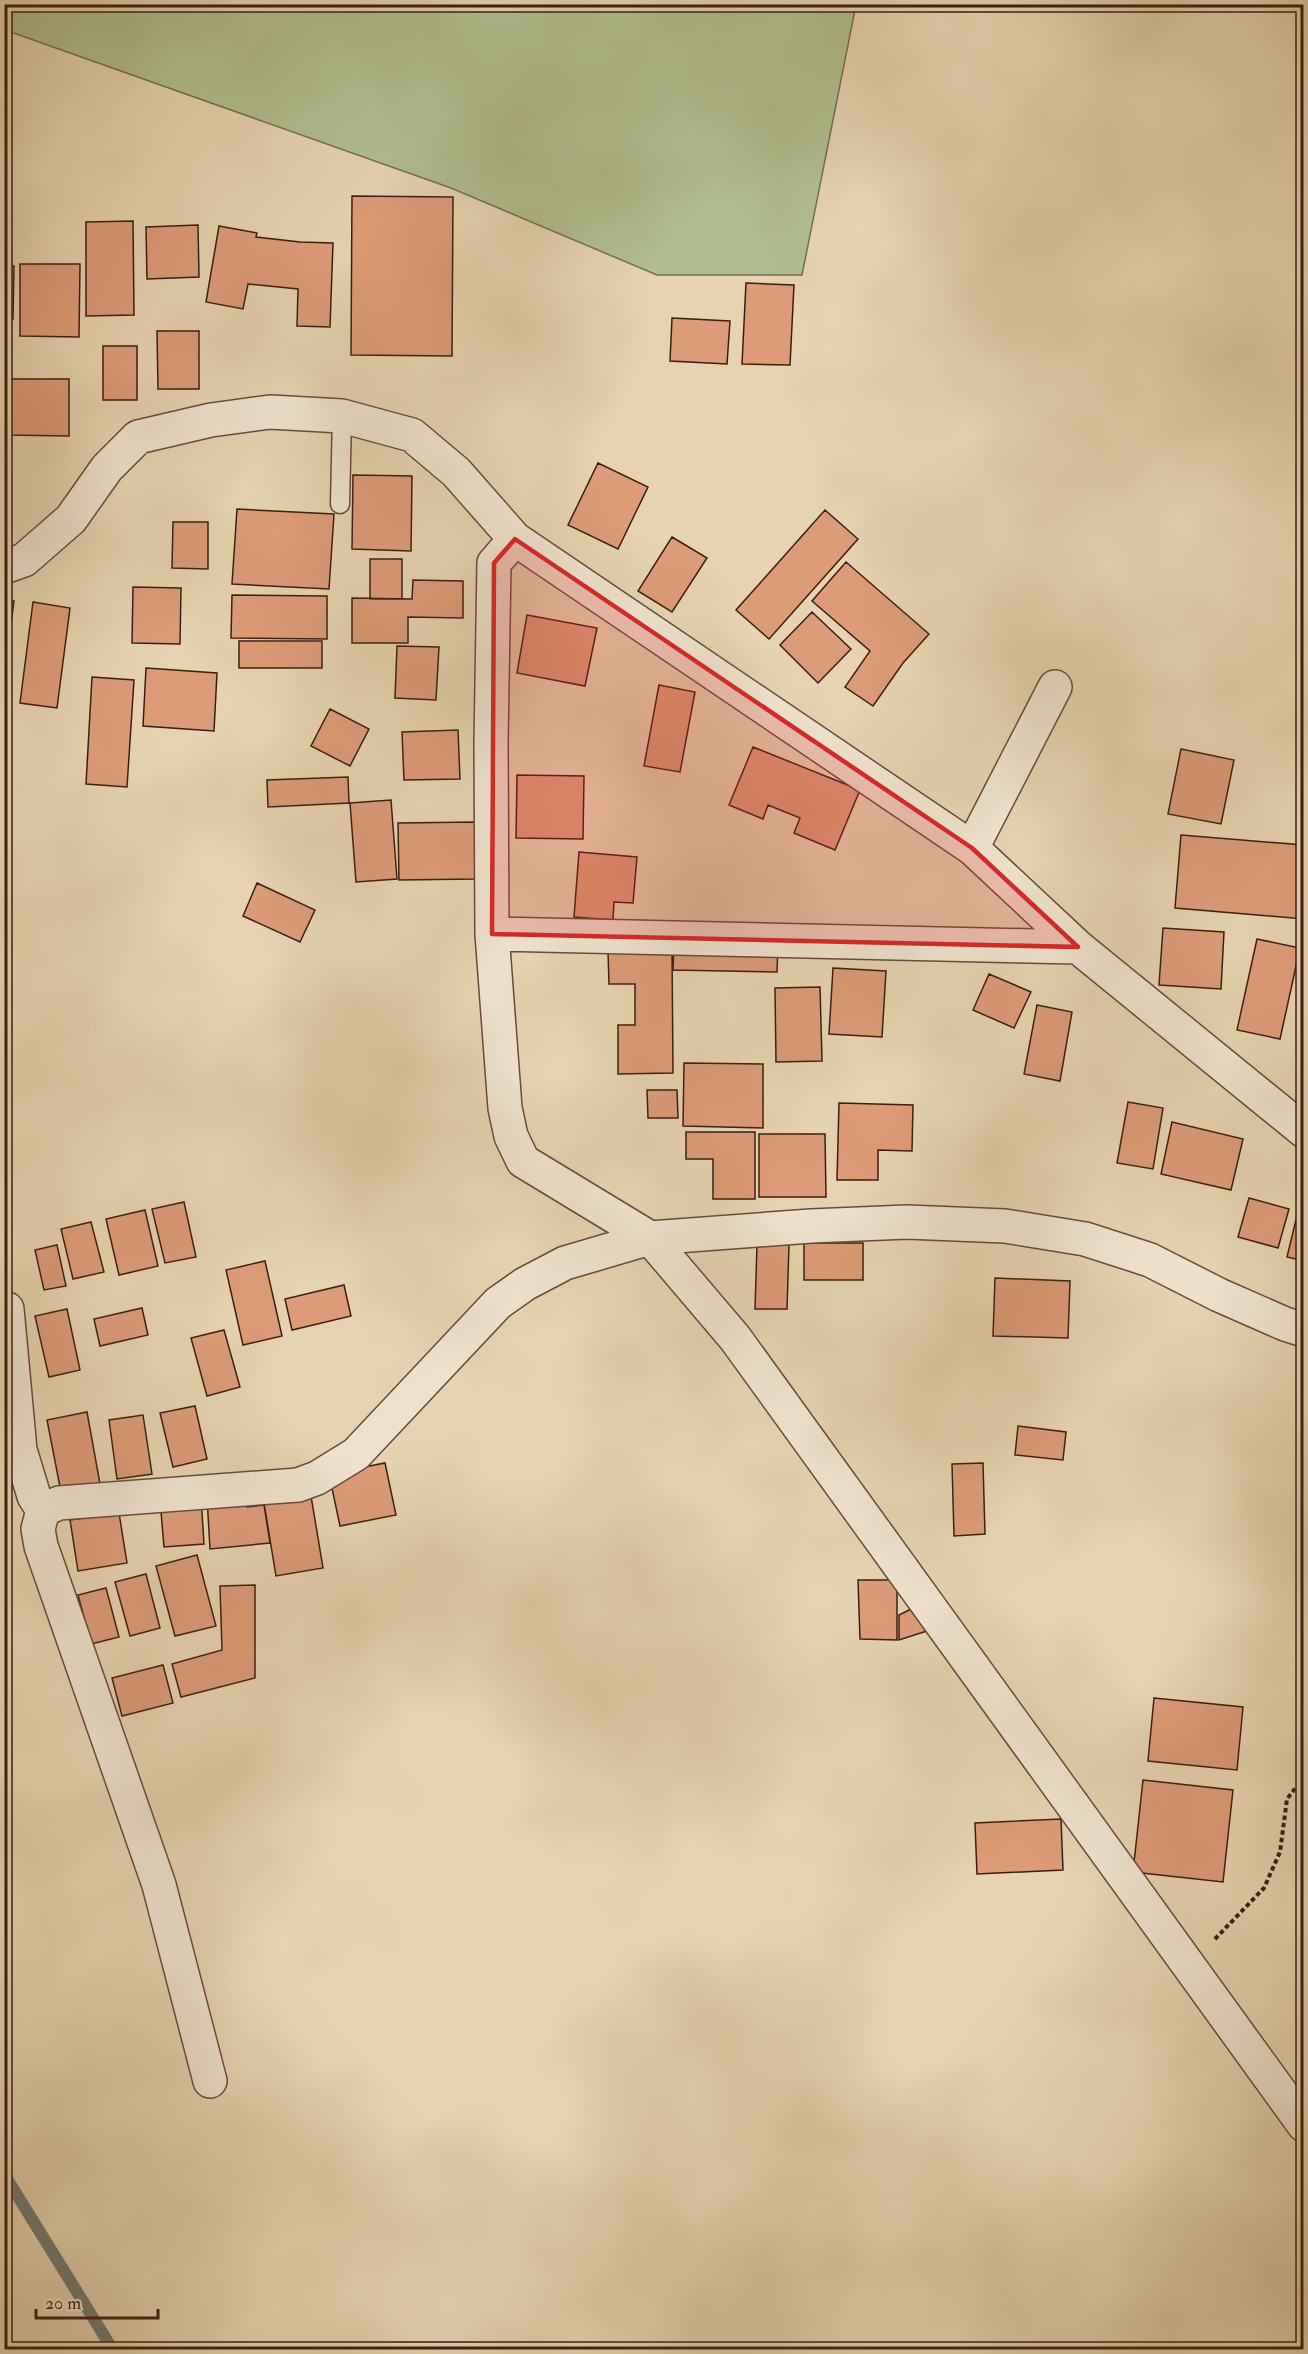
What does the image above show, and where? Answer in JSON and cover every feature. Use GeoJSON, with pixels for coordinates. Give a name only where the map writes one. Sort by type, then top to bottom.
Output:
{"type":"FeatureCollection","features":[{"type":"Feature","properties":{"kind":"street"},"geometry":{"type":"LineString","coordinates":[[4,567],[24,560],[72,519],[107,468],[138,437],[211,420],[270,412],[342,416],[412,435],[456,472],[515,539],[972,848],[1078,947],[1304,1131]]}},
{"type":"Feature","properties":{"kind":"street"},"geometry":{"type":"LineString","coordinates":[[515,539],[494,563],[491,742],[492,934],[505,1108],[511,1136],[523,1161],[650,1238],[735,1338],[1304,2125]]}},
{"type":"Feature","properties":{"kind":"street"},"geometry":{"type":"LineString","coordinates":[[972,848],[1055,687]]}},
{"type":"Feature","properties":{"kind":"street"},"geometry":{"type":"LineString","coordinates":[[492,934],[1078,947]]}},
{"type":"Feature","properties":{"kind":"street"},"geometry":{"type":"LineString","coordinates":[[42,1510],[59,1503],[298,1485],[317,1478],[356,1454],[498,1303],[525,1284],[564,1263],[650,1238],[822,1225],[907,1222],[1005,1226],[1085,1239],[1150,1260],[1219,1295],[1284,1324],[1304,1330]]}},
{"type":"Feature","properties":{"kind":"street"},"geometry":{"type":"LineString","coordinates":[[7,1309],[20,1450],[34,1496],[42,1510],[39,1529],[41,1546],[159,1885],[210,2081]]}},
{"type":"Feature","properties":{"kind":"lane"},"geometry":{"type":"LineString","coordinates":[[340,504],[342,416]]}},
{"type":"Feature","properties":{"kind":"path"},"geometry":{"type":"LineString","coordinates":[[1190,1966],[1264,1888],[1280,1852],[1287,1799],[1304,1778]]}},
{"type":"Feature","properties":{"kind":"highlighted area"},"geometry":{"type":"Polygon","coordinates":[[[515,539],[972,848],[1078,947],[492,934],[494,563],[515,539]]]}},
{"type":"Feature","properties":{"kind":"green space"},"geometry":{"type":"Polygon","coordinates":[[[5,4],[856,5],[802,275],[657,275],[451,188],[5,30],[5,4]]]}},
{"type":"Feature","properties":{"kind":"building"},"geometry":{"type":"Polygon","coordinates":[[[352,196],[453,197],[452,356],[351,355],[352,196]]]}},
{"type":"Feature","properties":{"kind":"building"},"geometry":{"type":"Polygon","coordinates":[[[133,221],[134,315],[86,316],[86,222],[133,221]]]}},
{"type":"Feature","properties":{"kind":"building"},"geometry":{"type":"Polygon","coordinates":[[[198,225],[199,277],[147,279],[146,227],[198,225]]]}},
{"type":"Feature","properties":{"kind":"building"},"geometry":{"type":"Polygon","coordinates":[[[219,226],[257,233],[256,237],[333,243],[330,327],[297,326],[298,289],[248,284],[243,309],[206,302],[219,226]]]}},
{"type":"Feature","properties":{"kind":"building"},"geometry":{"type":"Polygon","coordinates":[[[20,264],[80,264],[79,337],[20,336],[20,264]]]}},
{"type":"Feature","properties":{"kind":"building"},"geometry":{"type":"Polygon","coordinates":[[[4,266],[14,266],[13,319],[4,319],[4,266]]]}},
{"type":"Feature","properties":{"kind":"building"},"geometry":{"type":"Polygon","coordinates":[[[746,283],[794,285],[790,365],[742,364],[746,283]]]}},
{"type":"Feature","properties":{"kind":"building"},"geometry":{"type":"Polygon","coordinates":[[[672,318],[730,321],[727,364],[670,361],[672,318]]]}},
{"type":"Feature","properties":{"kind":"building"},"geometry":{"type":"Polygon","coordinates":[[[157,331],[199,331],[199,389],[158,389],[157,331]]]}},
{"type":"Feature","properties":{"kind":"building"},"geometry":{"type":"Polygon","coordinates":[[[103,346],[137,346],[137,400],[103,400],[103,346]]]}},
{"type":"Feature","properties":{"kind":"building"},"geometry":{"type":"Polygon","coordinates":[[[4,379],[69,379],[69,436],[4,435],[4,379]]]}},
{"type":"Feature","properties":{"kind":"building"},"geometry":{"type":"Polygon","coordinates":[[[598,463],[648,487],[618,549],[568,525],[598,463]]]}},
{"type":"Feature","properties":{"kind":"building"},"geometry":{"type":"Polygon","coordinates":[[[353,475],[412,476],[411,551],[352,549],[353,475]]]}},
{"type":"Feature","properties":{"kind":"building"},"geometry":{"type":"Polygon","coordinates":[[[237,509],[334,514],[329,589],[232,584],[237,509]]]}},
{"type":"Feature","properties":{"kind":"building"},"geometry":{"type":"Polygon","coordinates":[[[825,510],[858,539],[769,639],[736,610],[825,510]]]}},
{"type":"Feature","properties":{"kind":"building"},"geometry":{"type":"Polygon","coordinates":[[[173,522],[208,522],[208,569],[172,568],[173,522]]]}},
{"type":"Feature","properties":{"kind":"building"},"geometry":{"type":"Polygon","coordinates":[[[672,537],[707,558],[672,612],[638,591],[672,537]]]}},
{"type":"Feature","properties":{"kind":"building"},"geometry":{"type":"Polygon","coordinates":[[[370,559],[402,559],[402,599],[370,599],[370,559]]]}},
{"type":"Feature","properties":{"kind":"building"},"geometry":{"type":"Polygon","coordinates":[[[846,562],[929,634],[903,663],[873,706],[845,687],[870,651],[812,601],[846,562]]]}},
{"type":"Feature","properties":{"kind":"building"},"geometry":{"type":"Polygon","coordinates":[[[413,580],[463,581],[463,618],[408,617],[408,643],[352,643],[352,598],[412,599],[413,580]]]}},
{"type":"Feature","properties":{"kind":"building"},"geometry":{"type":"Polygon","coordinates":[[[133,587],[181,588],[180,644],[132,643],[133,587]]]}},
{"type":"Feature","properties":{"kind":"building"},"geometry":{"type":"Polygon","coordinates":[[[232,595],[327,596],[327,639],[231,638],[232,595]]]}},
{"type":"Feature","properties":{"kind":"building"},"geometry":{"type":"Polygon","coordinates":[[[4,600],[14,601],[4,678],[4,600]]]}},
{"type":"Feature","properties":{"kind":"building"},"geometry":{"type":"Polygon","coordinates":[[[33,602],[70,608],[57,708],[20,703],[33,602]]]}},
{"type":"Feature","properties":{"kind":"building"},"geometry":{"type":"Polygon","coordinates":[[[812,612],[851,649],[818,683],[780,645],[812,612]]]}},
{"type":"Feature","properties":{"kind":"building"},"geometry":{"type":"Polygon","coordinates":[[[527,615],[597,628],[585,686],[517,673],[527,615]]]}},
{"type":"Feature","properties":{"kind":"building"},"geometry":{"type":"Polygon","coordinates":[[[239,641],[322,641],[322,668],[239,668],[239,641]]]}},
{"type":"Feature","properties":{"kind":"building"},"geometry":{"type":"Polygon","coordinates":[[[397,646],[439,647],[436,700],[395,698],[397,646]]]}},
{"type":"Feature","properties":{"kind":"building"},"geometry":{"type":"Polygon","coordinates":[[[146,668],[217,673],[214,731],[143,726],[146,668]]]}},
{"type":"Feature","properties":{"kind":"building"},"geometry":{"type":"Polygon","coordinates":[[[92,677],[134,680],[127,787],[86,784],[92,677]]]}},
{"type":"Feature","properties":{"kind":"building"},"geometry":{"type":"Polygon","coordinates":[[[659,685],[695,692],[680,772],[644,766],[659,685]]]}},
{"type":"Feature","properties":{"kind":"building"},"geometry":{"type":"Polygon","coordinates":[[[330,709],[369,729],[350,766],[311,746],[330,709]]]}},
{"type":"Feature","properties":{"kind":"building"},"geometry":{"type":"Polygon","coordinates":[[[458,730],[460,779],[404,780],[402,732],[458,730]]]}},
{"type":"Feature","properties":{"kind":"building"},"geometry":{"type":"Polygon","coordinates":[[[753,747],[860,790],[835,850],[794,833],[800,818],[768,805],[763,819],[729,805],[753,747]]]}},
{"type":"Feature","properties":{"kind":"building"},"geometry":{"type":"Polygon","coordinates":[[[1181,749],[1234,760],[1221,824],[1168,814],[1181,749]]]}},
{"type":"Feature","properties":{"kind":"building"},"geometry":{"type":"Polygon","coordinates":[[[517,775],[584,776],[583,839],[516,838],[517,775]]]}},
{"type":"Feature","properties":{"kind":"building"},"geometry":{"type":"Polygon","coordinates":[[[348,777],[349,803],[268,807],[267,780],[348,777]]]}},
{"type":"Feature","properties":{"kind":"building"},"geometry":{"type":"Polygon","coordinates":[[[391,800],[397,879],[356,882],[350,803],[391,800]]]}},
{"type":"Feature","properties":{"kind":"building"},"geometry":{"type":"Polygon","coordinates":[[[476,822],[476,879],[399,880],[398,823],[476,822]]]}},
{"type":"Feature","properties":{"kind":"building"},"geometry":{"type":"Polygon","coordinates":[[[1181,835],[1304,845],[1304,919],[1175,908],[1181,835]]]}},
{"type":"Feature","properties":{"kind":"building"},"geometry":{"type":"Polygon","coordinates":[[[579,852],[637,857],[633,903],[614,902],[613,920],[574,917],[579,852]]]}},
{"type":"Feature","properties":{"kind":"building"},"geometry":{"type":"Polygon","coordinates":[[[257,883],[315,910],[300,942],[243,916],[257,883]]]}},
{"type":"Feature","properties":{"kind":"building"},"geometry":{"type":"Polygon","coordinates":[[[1163,928],[1224,932],[1221,989],[1159,985],[1163,928]]]}},
{"type":"Feature","properties":{"kind":"building"},"geometry":{"type":"Polygon","coordinates":[[[1257,939],[1300,948],[1280,1039],[1237,1030],[1257,939]]]}},
{"type":"Feature","properties":{"kind":"building"},"geometry":{"type":"Polygon","coordinates":[[[674,944],[778,947],[777,972],[673,970],[674,944]]]}},
{"type":"Feature","properties":{"kind":"building"},"geometry":{"type":"Polygon","coordinates":[[[672,949],[673,1073],[618,1074],[618,1025],[635,1025],[635,984],[609,984],[608,951],[672,949]]]}},
{"type":"Feature","properties":{"kind":"building"},"geometry":{"type":"Polygon","coordinates":[[[833,968],[886,971],[882,1037],[829,1034],[833,968]]]}},
{"type":"Feature","properties":{"kind":"building"},"geometry":{"type":"Polygon","coordinates":[[[989,974],[1031,992],[1014,1028],[973,1010],[989,974]]]}},
{"type":"Feature","properties":{"kind":"building"},"geometry":{"type":"Polygon","coordinates":[[[820,987],[822,1061],[776,1062],[775,988],[820,987]]]}},
{"type":"Feature","properties":{"kind":"building"},"geometry":{"type":"Polygon","coordinates":[[[1037,1005],[1072,1012],[1060,1081],[1024,1074],[1037,1005]]]}},
{"type":"Feature","properties":{"kind":"building"},"geometry":{"type":"Polygon","coordinates":[[[684,1063],[763,1064],[763,1128],[683,1126],[684,1063]]]}},
{"type":"Feature","properties":{"kind":"building"},"geometry":{"type":"Polygon","coordinates":[[[647,1090],[677,1090],[678,1118],[648,1118],[647,1090]]]}},
{"type":"Feature","properties":{"kind":"building"},"geometry":{"type":"Polygon","coordinates":[[[1128,1102],[1163,1108],[1153,1169],[1117,1163],[1128,1102]]]}},
{"type":"Feature","properties":{"kind":"building"},"geometry":{"type":"Polygon","coordinates":[[[839,1103],[913,1105],[912,1151],[878,1150],[878,1180],[837,1180],[839,1103]]]}},
{"type":"Feature","properties":{"kind":"building"},"geometry":{"type":"Polygon","coordinates":[[[1172,1122],[1243,1139],[1231,1190],[1161,1174],[1172,1122]]]}},
{"type":"Feature","properties":{"kind":"building"},"geometry":{"type":"Polygon","coordinates":[[[686,1132],[755,1132],[755,1199],[713,1199],[713,1159],[686,1159],[686,1132]]]}},
{"type":"Feature","properties":{"kind":"building"},"geometry":{"type":"Polygon","coordinates":[[[759,1134],[825,1134],[826,1197],[759,1197],[759,1134]]]}},
{"type":"Feature","properties":{"kind":"building"},"geometry":{"type":"Polygon","coordinates":[[[1249,1198],[1289,1209],[1278,1248],[1238,1237],[1249,1198]]]}},
{"type":"Feature","properties":{"kind":"building"},"geometry":{"type":"Polygon","coordinates":[[[1301,1199],[1304,1199],[1304,1261],[1287,1257],[1301,1199]]]}},
{"type":"Feature","properties":{"kind":"building"},"geometry":{"type":"Polygon","coordinates":[[[184,1202],[196,1257],[165,1263],[152,1209],[184,1202]]]}},
{"type":"Feature","properties":{"kind":"building"},"geometry":{"type":"Polygon","coordinates":[[[145,1210],[158,1266],[119,1275],[106,1219],[145,1210]]]}},
{"type":"Feature","properties":{"kind":"building"},"geometry":{"type":"Polygon","coordinates":[[[91,1222],[104,1272],[73,1279],[61,1229],[91,1222]]]}},
{"type":"Feature","properties":{"kind":"building"},"geometry":{"type":"Polygon","coordinates":[[[804,1243],[863,1243],[863,1280],[804,1280],[804,1243]]]}},
{"type":"Feature","properties":{"kind":"building"},"geometry":{"type":"Polygon","coordinates":[[[57,1245],[66,1286],[44,1290],[35,1250],[57,1245]]]}},
{"type":"Feature","properties":{"kind":"building"},"geometry":{"type":"Polygon","coordinates":[[[757,1245],[789,1245],[787,1309],[755,1309],[757,1245]]]}},
{"type":"Feature","properties":{"kind":"building"},"geometry":{"type":"Polygon","coordinates":[[[265,1261],[282,1336],[243,1345],[226,1270],[265,1261]]]}},
{"type":"Feature","properties":{"kind":"building"},"geometry":{"type":"Polygon","coordinates":[[[995,1278],[1070,1281],[1068,1338],[993,1336],[995,1278]]]}},
{"type":"Feature","properties":{"kind":"building"},"geometry":{"type":"Polygon","coordinates":[[[344,1285],[351,1316],[292,1330],[285,1299],[344,1285]]]}},
{"type":"Feature","properties":{"kind":"building"},"geometry":{"type":"Polygon","coordinates":[[[142,1308],[148,1335],[100,1346],[94,1319],[142,1308]]]}},
{"type":"Feature","properties":{"kind":"building"},"geometry":{"type":"Polygon","coordinates":[[[67,1309],[80,1370],[49,1377],[35,1316],[67,1309]]]}},
{"type":"Feature","properties":{"kind":"building"},"geometry":{"type":"Polygon","coordinates":[[[224,1330],[240,1387],[207,1396],[191,1338],[224,1330]]]}},
{"type":"Feature","properties":{"kind":"building"},"geometry":{"type":"Polygon","coordinates":[[[195,1406],[207,1459],[173,1467],[160,1413],[195,1406]]]}},
{"type":"Feature","properties":{"kind":"building"},"geometry":{"type":"Polygon","coordinates":[[[87,1412],[100,1484],[61,1492],[47,1420],[87,1412]]]}},
{"type":"Feature","properties":{"kind":"building"},"geometry":{"type":"Polygon","coordinates":[[[143,1415],[152,1474],[117,1479],[109,1420],[143,1415]]]}},
{"type":"Feature","properties":{"kind":"building"},"geometry":{"type":"Polygon","coordinates":[[[1018,1426],[1066,1432],[1063,1460],[1015,1455],[1018,1426]]]}},
{"type":"Feature","properties":{"kind":"building"},"geometry":{"type":"Polygon","coordinates":[[[385,1463],[396,1515],[340,1526],[329,1474],[385,1463]]]}},
{"type":"Feature","properties":{"kind":"building"},"geometry":{"type":"Polygon","coordinates":[[[983,1463],[985,1534],[954,1536],[952,1464],[983,1463]]]}},
{"type":"Feature","properties":{"kind":"building"},"geometry":{"type":"Polygon","coordinates":[[[310,1490],[323,1568],[276,1576],[263,1497],[310,1490]]]}},
{"type":"Feature","properties":{"kind":"building"},"geometry":{"type":"Polygon","coordinates":[[[245,1492],[247,1507],[264,1505],[270,1543],[210,1549],[207,1497],[245,1492]]]}},
{"type":"Feature","properties":{"kind":"building"},"geometry":{"type":"Polygon","coordinates":[[[201,1497],[204,1544],[164,1547],[160,1500],[201,1497]]]}},
{"type":"Feature","properties":{"kind":"building"},"geometry":{"type":"Polygon","coordinates":[[[119,1513],[127,1563],[78,1571],[70,1520],[119,1513]]]}},
{"type":"Feature","properties":{"kind":"building"},"geometry":{"type":"Polygon","coordinates":[[[197,1555],[216,1626],[175,1636],[156,1566],[197,1555]]]}},
{"type":"Feature","properties":{"kind":"building"},"geometry":{"type":"Polygon","coordinates":[[[146,1574],[160,1628],[130,1636],[115,1582],[146,1574]]]}},
{"type":"Feature","properties":{"kind":"building"},"geometry":{"type":"Polygon","coordinates":[[[858,1580],[897,1580],[897,1640],[860,1639],[858,1580]]]}},
{"type":"Feature","properties":{"kind":"building"},"geometry":{"type":"Polygon","coordinates":[[[255,1585],[255,1678],[181,1697],[172,1664],[222,1650],[220,1586],[255,1585]]]}},
{"type":"Feature","properties":{"kind":"building"},"geometry":{"type":"Polygon","coordinates":[[[106,1588],[119,1637],[91,1644],[78,1595],[106,1588]]]}},
{"type":"Feature","properties":{"kind":"building"},"geometry":{"type":"Polygon","coordinates":[[[919,1605],[930,1630],[899,1640],[899,1615],[919,1605]]]}},
{"type":"Feature","properties":{"kind":"building"},"geometry":{"type":"Polygon","coordinates":[[[163,1665],[173,1703],[122,1716],[112,1678],[163,1665]]]}},
{"type":"Feature","properties":{"kind":"building"},"geometry":{"type":"Polygon","coordinates":[[[1154,1698],[1243,1707],[1237,1770],[1148,1761],[1154,1698]]]}},
{"type":"Feature","properties":{"kind":"building"},"geometry":{"type":"Polygon","coordinates":[[[1143,1780],[1233,1790],[1223,1882],[1133,1872],[1143,1780]]]}},
{"type":"Feature","properties":{"kind":"building"},"geometry":{"type":"Polygon","coordinates":[[[1061,1819],[1063,1870],[977,1874],[975,1823],[1061,1819]]]}},
{"type":"Feature","properties":{"kind":"waterway"},"geometry":{"type":"LineString","coordinates":[[4,2174],[113,2350]]}}]}
